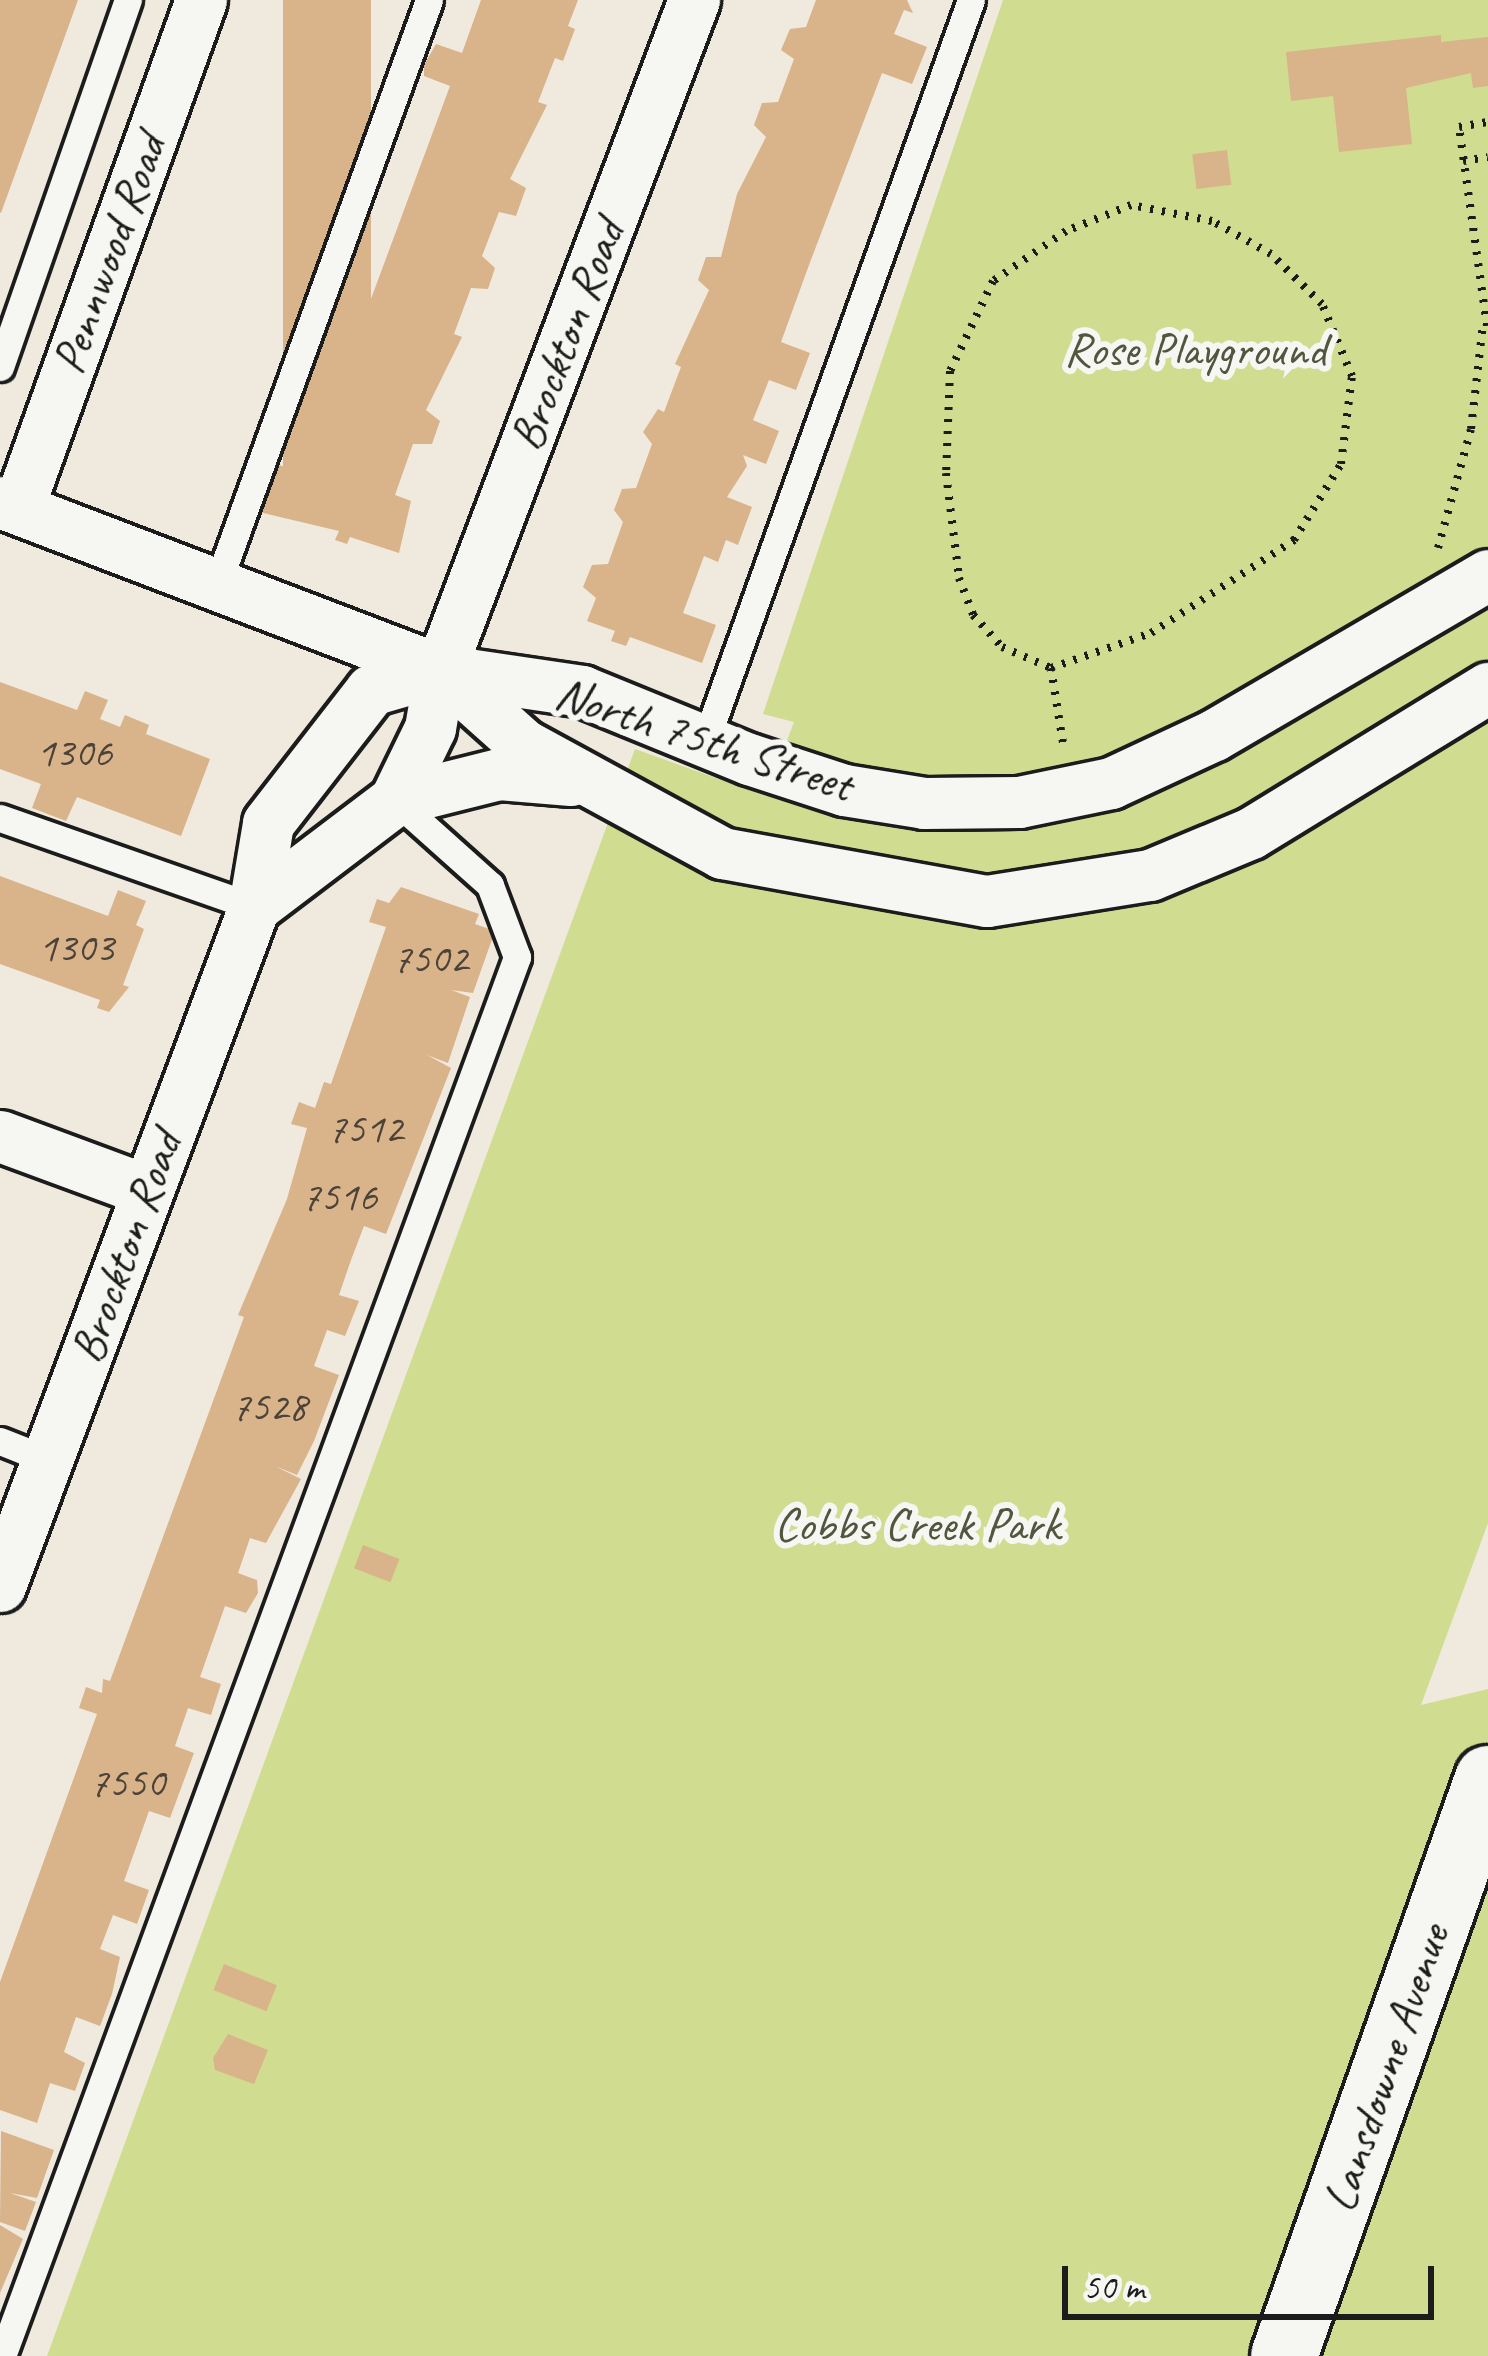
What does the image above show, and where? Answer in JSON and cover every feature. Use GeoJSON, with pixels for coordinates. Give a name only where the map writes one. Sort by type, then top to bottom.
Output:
{"type":"FeatureCollection","features":[{"type":"Feature","properties":{"kind":"main road","name":"Lansdowne Avenue"},"geometry":{"type":"LineString","coordinates":[[1284,2356],[1488,1779]]}},
{"type":"Feature","properties":{"kind":"street","name":"Pennwood Road"},"geometry":{"type":"LineString","coordinates":[[9,505],[201,0]]}},
{"type":"Feature","properties":{"kind":"street","name":"Brockton Road"},"geometry":{"type":"LineString","coordinates":[[395,800],[430,728],[440,670],[694,0]]}},
{"type":"Feature","properties":{"kind":"street","name":"North 75th Street"},"geometry":{"type":"LineString","coordinates":[[9,505],[440,670],[582,691],[704,742],[844,790],[924,803],[1019,802],[1111,783],[1214,735],[1488,575]]}},
{"type":"Feature","properties":{"kind":"street","name":"North 75th Street"},"geometry":{"type":"LineString","coordinates":[[440,670],[524,746],[722,853],[987,901],[1053,897],[1150,875],[1251,833],[1488,688]]}},
{"type":"Feature","properties":{"kind":"street","name":"Brockton Road"},"geometry":{"type":"LineString","coordinates":[[0,1586],[254,908],[268,823],[371,690],[440,670]]}},
{"type":"Feature","properties":{"kind":"street","name":"Brockton Road"},"geometry":{"type":"LineString","coordinates":[[254,908],[395,800],[499,774],[590,781]]}},
{"type":"Feature","properties":{"kind":"street"},"geometry":{"type":"LineString","coordinates":[[0,1136],[146,1190]]}},
{"type":"Feature","properties":{"kind":"lane"},"geometry":{"type":"LineString","coordinates":[[0,367],[128,0]]}},
{"type":"Feature","properties":{"kind":"lane"},"geometry":{"type":"LineString","coordinates":[[217,585],[428,0]]}},
{"type":"Feature","properties":{"kind":"lane"},"geometry":{"type":"LineString","coordinates":[[704,742],[971,0]]}},
{"type":"Feature","properties":{"kind":"lane"},"geometry":{"type":"LineString","coordinates":[[2,2356],[517,957],[490,885],[395,800]]}},
{"type":"Feature","properties":{"kind":"lane"},"geometry":{"type":"LineString","coordinates":[[0,818],[254,908]]}},
{"type":"Feature","properties":{"kind":"lane"},"geometry":{"type":"LineString","coordinates":[[0,1441],[48,1460]]}},
{"type":"Feature","properties":{"kind":"path"},"geometry":{"type":"LineString","coordinates":[[1420,613],[1471,429],[1486,325],[1459,127],[1488,122]]}},
{"type":"Feature","properties":{"kind":"path"},"geometry":{"type":"LineString","coordinates":[[1463,161],[1488,157]]}},
{"type":"Feature","properties":{"kind":"path"},"geometry":{"type":"LineString","coordinates":[[1131,205],[1212,221],[1270,254],[1322,304],[1352,376],[1341,464],[1294,540],[1151,633],[1051,668],[1002,647],[973,615],[959,578],[946,472],[950,371],[993,281],[1066,231],[1131,205]]}},
{"type":"Feature","properties":{"kind":"path"},"geometry":{"type":"LineString","coordinates":[[1051,668],[1070,791]]}},
{"type":"Feature","properties":{"kind":"green space","name":"Cobbs Creek Park"},"geometry":{"type":"Polygon","coordinates":[[[1003,0],[1488,0],[1488,1523],[1421,1705],[1488,1689],[1488,2356],[47,2356],[635,749],[766,796],[794,722],[763,714],[1003,0]]]}},
{"type":"Feature","properties":{"kind":"building"},"geometry":{"type":"Polygon","coordinates":[[[0,0],[78,0],[1,213],[0,212],[0,0]]]}},
{"type":"Feature","properties":{"kind":"building"},"geometry":{"type":"Polygon","coordinates":[[[283,0],[371,0],[371,477],[283,477],[283,0]]]}},
{"type":"Feature","properties":{"kind":"building"},"geometry":{"type":"Polygon","coordinates":[[[481,0],[578,0],[568,26],[575,29],[563,61],[555,58],[538,102],[547,105],[510,179],[526,188],[516,216],[499,212],[482,256],[495,268],[488,289],[471,288],[454,334],[462,337],[426,410],[440,421],[432,444],[413,444],[395,495],[411,501],[399,553],[350,537],[347,544],[335,540],[339,531],[259,512],[276,464],[306,474],[450,86],[424,76],[424,65],[436,44],[462,53],[481,0]]]}},
{"type":"Feature","properties":{"kind":"building"},"geometry":{"type":"Polygon","coordinates":[[[816,0],[907,0],[913,13],[904,10],[894,34],[927,47],[912,84],[882,73],[809,265],[781,342],[810,353],[796,390],[769,380],[753,420],[779,431],[766,464],[743,455],[747,466],[727,497],[752,507],[738,545],[726,540],[718,562],[704,556],[683,613],[716,625],[702,663],[630,637],[626,646],[611,641],[615,631],[587,621],[596,598],[583,587],[592,565],[608,564],[623,522],[614,510],[622,489],[636,488],[652,444],[643,432],[658,409],[664,412],[681,367],[675,364],[709,290],[698,280],[706,257],[721,257],[737,194],[766,137],[754,125],[762,103],[778,102],[794,59],[781,50],[790,29],[806,27],[816,0]]]}},
{"type":"Feature","properties":{"kind":"building"},"geometry":{"type":"Polygon","coordinates":[[[1441,35],[1441,42],[1488,37],[1488,86],[1473,88],[1471,73],[1406,88],[1412,144],[1339,152],[1333,96],[1291,101],[1286,52],[1441,35]]]}},
{"type":"Feature","properties":{"kind":"building"},"geometry":{"type":"Polygon","coordinates":[[[1227,150],[1231,185],[1197,189],[1192,154],[1227,150]]]}},
{"type":"Feature","properties":{"kind":"building"},"geometry":{"type":"Polygon","coordinates":[[[0,682],[77,710],[85,691],[108,700],[100,719],[120,727],[125,715],[149,725],[146,734],[210,759],[181,836],[77,797],[66,821],[32,808],[41,784],[0,769],[0,682]]]}},
{"type":"Feature","properties":{"kind":"building"},"geometry":{"type":"Polygon","coordinates":[[[0,876],[108,916],[118,890],[146,901],[136,925],[144,929],[123,985],[129,987],[109,1012],[97,1008],[100,1000],[0,964],[0,876]]]}},
{"type":"Feature","properties":{"kind":"building"},"geometry":{"type":"Polygon","coordinates":[[[401,887],[479,914],[475,924],[495,931],[473,993],[451,990],[470,997],[448,1063],[427,1055],[451,1068],[386,1234],[364,1226],[351,1260],[339,1295],[359,1301],[345,1336],[327,1330],[314,1366],[339,1375],[314,1441],[297,1475],[275,1466],[301,1479],[266,1543],[250,1538],[238,1573],[257,1580],[258,1593],[246,1613],[225,1606],[200,1677],[221,1684],[211,1715],[188,1708],[175,1746],[194,1753],[170,1818],[149,1811],[124,1881],[149,1890],[137,1924],[113,1915],[100,1949],[120,1957],[100,2026],[76,2017],[64,2052],[85,2063],[75,2091],[50,2083],[37,2123],[0,2110],[0,1982],[97,1714],[79,1708],[86,1687],[102,1693],[103,1679],[110,1681],[244,1317],[238,1315],[287,1199],[307,1128],[291,1124],[299,1102],[315,1108],[324,1082],[331,1084],[386,927],[369,922],[377,899],[389,903],[401,887]]]}},
{"type":"Feature","properties":{"kind":"building"},"geometry":{"type":"Polygon","coordinates":[[[363,1545],[399,1559],[390,1582],[354,1568],[363,1545]]]}},
{"type":"Feature","properties":{"kind":"building"},"geometry":{"type":"Polygon","coordinates":[[[224,1964],[277,1985],[266,2011],[214,1990],[224,1964]]]}},
{"type":"Feature","properties":{"kind":"building"},"geometry":{"type":"Polygon","coordinates":[[[228,2034],[268,2050],[254,2084],[215,2070],[213,2058],[228,2034]]]}},
{"type":"Feature","properties":{"kind":"building"},"geometry":{"type":"Polygon","coordinates":[[[1,2131],[54,2150],[37,2198],[10,2193],[36,2202],[25,2231],[0,2222],[1,2131]]]}},
{"type":"Feature","properties":{"kind":"building"},"geometry":{"type":"Polygon","coordinates":[[[0,2225],[23,2239],[0,2293],[0,2225]]]}},
{"type":"Feature","properties":{"kind":"park label","name":"Rose Playground"},"geometry":{"type":"Point","coordinates":[1195,350]}}]}
